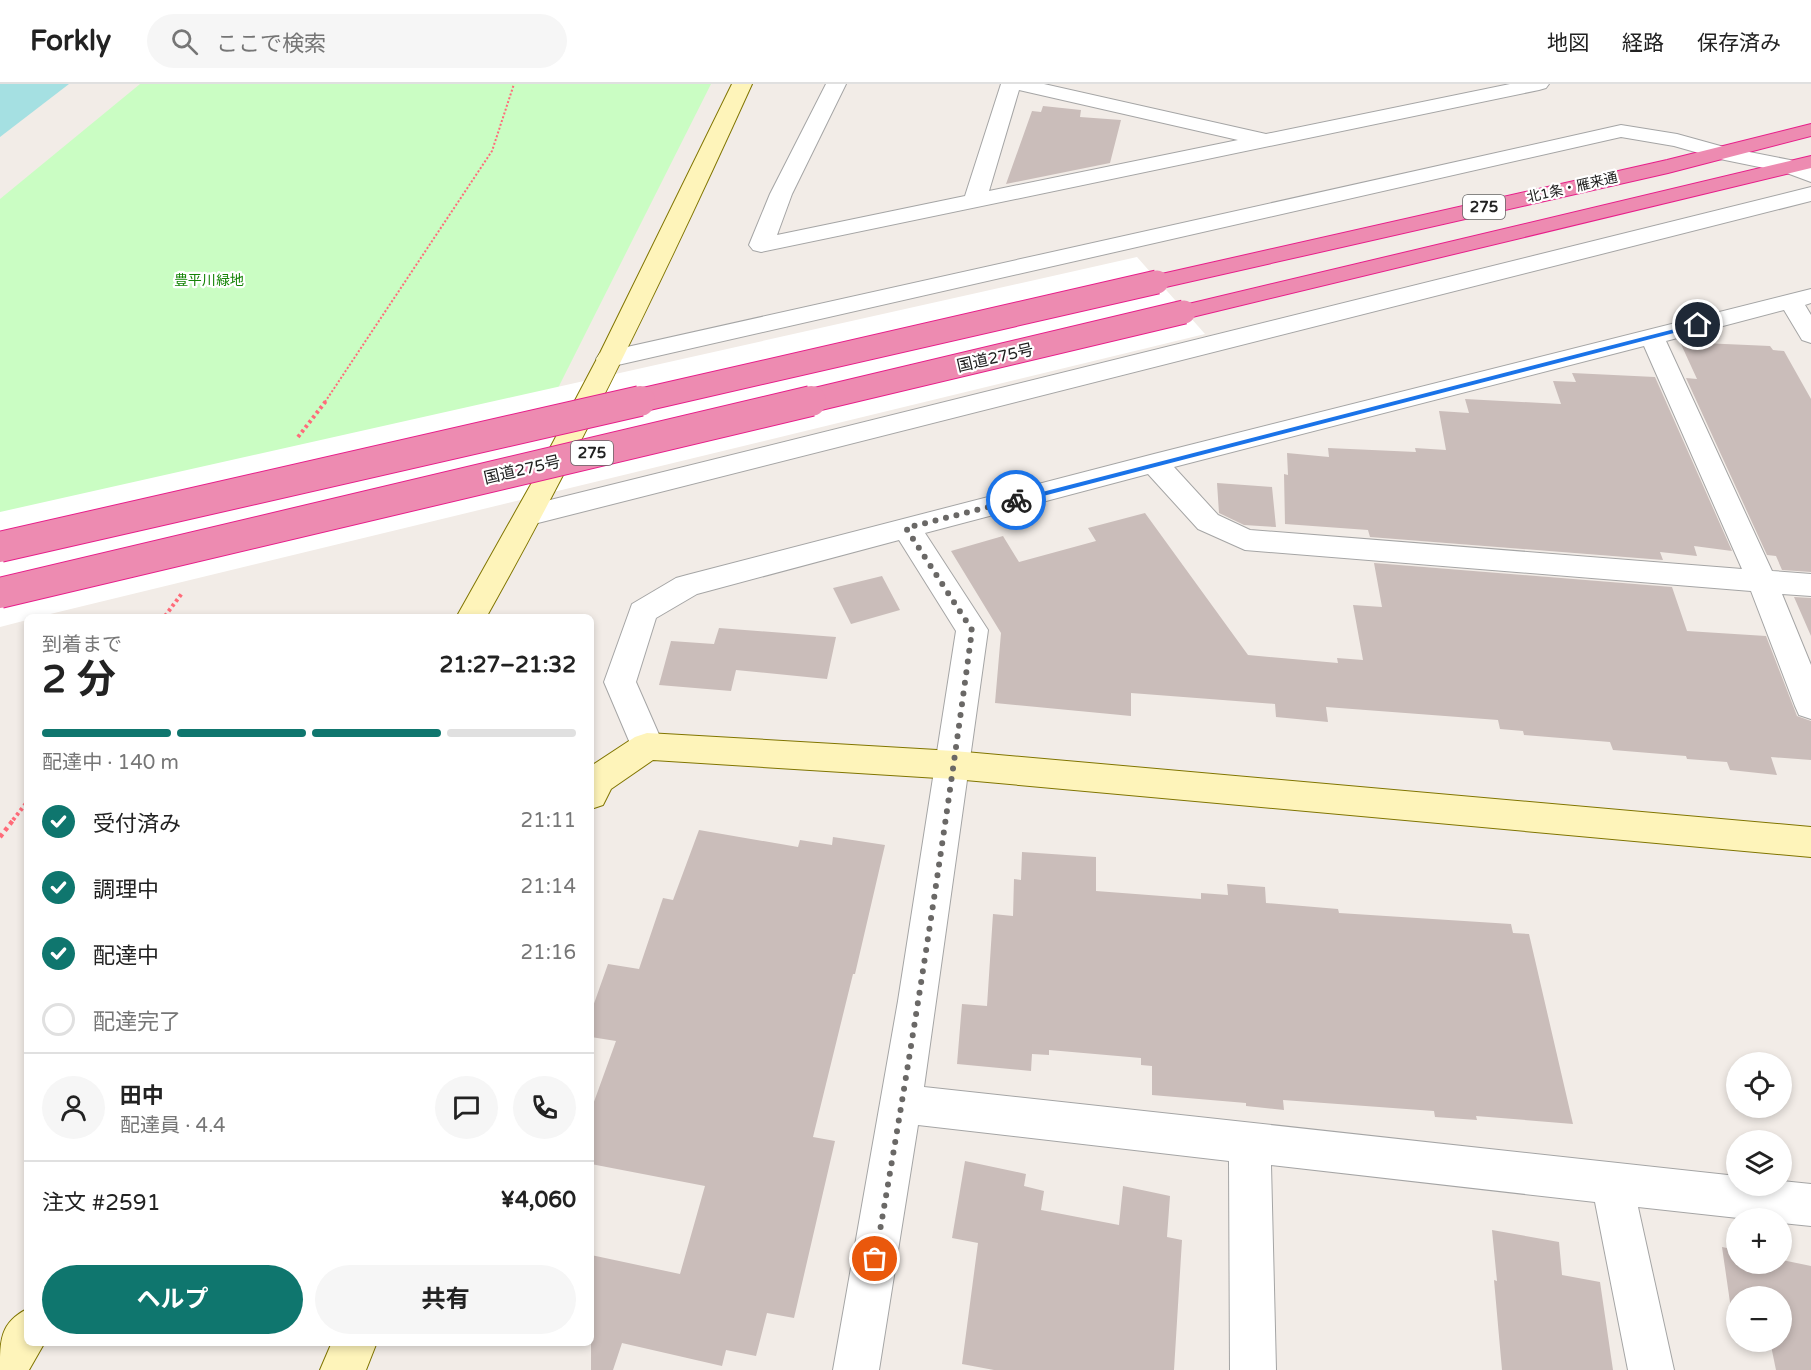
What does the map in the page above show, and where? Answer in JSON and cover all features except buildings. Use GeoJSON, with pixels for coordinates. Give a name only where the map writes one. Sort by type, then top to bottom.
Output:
{"type":"FeatureCollection","features":[{"type":"Feature","properties":{"kind":"highway","name":"北1条・雁来通"},"geometry":{"type":"LineString","coordinates":[[0,547],[1720,153],[1811,130]]}},
{"type":"Feature","properties":{"kind":"highway","name":"北1条・雁来通"},"geometry":{"type":"LineString","coordinates":[[1184,312],[1716,183],[1804,168]]}},
{"type":"Feature","properties":{"kind":"highway","name":"国道275号"},"geometry":{"type":"LineString","coordinates":[[0,593],[1184,312]]}},
{"type":"Feature","properties":{"kind":"street"},"geometry":{"type":"LineString","coordinates":[[473,614],[530,515],[694,190],[742,84]]}},
{"type":"Feature","properties":{"kind":"street"},"geometry":{"type":"LineString","coordinates":[[837,84],[781,194],[761,245],[1539,84]]}},
{"type":"Feature","properties":{"kind":"street"},"geometry":{"type":"LineString","coordinates":[[975,201],[1011,84]]}},
{"type":"Feature","properties":{"kind":"street"},"geometry":{"type":"LineString","coordinates":[[1017,84],[1268,140]]}},
{"type":"Feature","properties":{"kind":"street"},"geometry":{"type":"LineString","coordinates":[[1472,84],[1506,91]]}},
{"type":"Feature","properties":{"kind":"street"},"geometry":{"type":"LineString","coordinates":[[609,359],[1465,168],[1621,131],[1677,140],[1720,153],[1804,168]]}},
{"type":"Feature","properties":{"kind":"street"},"geometry":{"type":"LineString","coordinates":[[530,515],[1811,194]]}},
{"type":"Feature","properties":{"kind":"street"},"geometry":{"type":"LineString","coordinates":[[646,746],[620,682],[643,612],[687,586],[1154,463],[1801,299],[1811,335]]}},
{"type":"Feature","properties":{"kind":"street"},"geometry":{"type":"LineString","coordinates":[[1652,337],[1762,581],[1811,706]]}},
{"type":"Feature","properties":{"kind":"street"},"geometry":{"type":"LineString","coordinates":[[1154,463],[1208,522],[1245,540],[1811,585]]}},
{"type":"Feature","properties":{"kind":"street"},"geometry":{"type":"LineString","coordinates":[[856,1370],[903,1104],[972,630],[906,528]]}},
{"type":"Feature","properties":{"kind":"street"},"geometry":{"type":"LineString","coordinates":[[594,788],[597,780],[646,746],[954,765],[1811,842]]}},
{"type":"Feature","properties":{"kind":"street"},"geometry":{"type":"LineString","coordinates":[[903,1104],[1811,1204]]}},
{"type":"Feature","properties":{"kind":"street"},"geometry":{"type":"LineString","coordinates":[[1250,1142],[1253,1370]]}},
{"type":"Feature","properties":{"kind":"street"},"geometry":{"type":"LineString","coordinates":[[1612,1182],[1651,1370]]}},
{"type":"Feature","properties":{"kind":"street"},"geometry":{"type":"LineString","coordinates":[[3,1370],[24,1337]]}},
{"type":"Feature","properties":{"kind":"street"},"geometry":{"type":"LineString","coordinates":[[343,1370],[353,1346]]}},
{"type":"Feature","properties":{"kind":"path"},"geometry":{"type":"LineString","coordinates":[[294,441],[331,394],[492,152],[514,84]]}},
{"type":"Feature","properties":{"kind":"path"},"geometry":{"type":"LineString","coordinates":[[166,614],[185,589]]}},
{"type":"Feature","properties":{"kind":"path"},"geometry":{"type":"LineString","coordinates":[[0,837],[24,806]]}},
{"type":"Feature","properties":{"kind":"green space","name":"豊平川緑地"},"geometry":{"type":"Polygon","coordinates":[[[140,84],[711,84],[552,400],[0,530],[0,199],[140,84]]]}},
{"type":"Feature","properties":{"kind":"water"},"geometry":{"type":"Polygon","coordinates":[[[0,84],[69,84],[0,137],[0,84]]]}},
{"type":"Feature","properties":{"kind":"pier"},"geometry":{"type":"Polygon","coordinates":[[[1137,257],[1205,334],[50,614],[24,614],[24,621],[0,627],[0,512],[1137,257]]]}},
{"type":"Feature","properties":{"kind":"way so far"},"geometry":{"type":"LineString","coordinates":[[875,1259],[903,1104],[972,630],[906,528],[1016,500]]}},
{"type":"Feature","properties":{"kind":"route"},"geometry":{"type":"LineString","coordinates":[[1016,500],[1698,325]]}}]}
